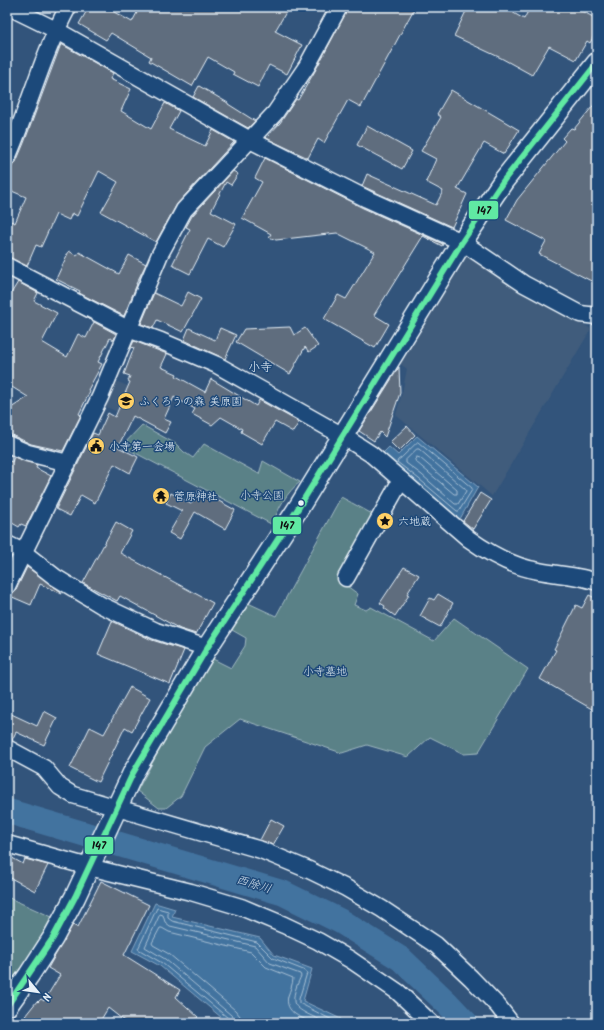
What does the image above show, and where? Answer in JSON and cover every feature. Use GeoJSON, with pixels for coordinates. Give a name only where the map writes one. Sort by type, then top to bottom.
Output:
{"type":"FeatureCollection","features":[{"type":"Feature","properties":{"kind":"street"},"geometry":{"type":"LineString","coordinates":[[9,7],[56,30],[250,140],[367,199],[462,242],[524,284],[580,314],[597,316]]}},
{"type":"Feature","properties":{"kind":"street"},"geometry":{"type":"LineString","coordinates":[[7,158],[20,130],[56,30],[68,7]]}},
{"type":"Feature","properties":{"kind":"street"},"geometry":{"type":"LineString","coordinates":[[7,586],[100,397],[160,254],[184,210],[275,113],[307,66],[340,7]]}},
{"type":"Feature","properties":{"kind":"street"},"geometry":{"type":"LineString","coordinates":[[7,1006],[29,976],[53,938],[91,863],[133,773],[207,648],[290,521],[462,242],[504,180],[597,63]]}},
{"type":"Feature","properties":{"kind":"street"},"geometry":{"type":"LineString","coordinates":[[7,266],[128,329],[161,341],[217,365],[343,436],[371,454],[469,539],[485,550],[510,563],[537,571],[588,579],[597,582]]}},
{"type":"Feature","properties":{"kind":"street"},"geometry":{"type":"LineString","coordinates":[[7,444],[28,453],[68,463]]}},
{"type":"Feature","properties":{"kind":"street"},"geometry":{"type":"LineString","coordinates":[[346,578],[401,480]]}},
{"type":"Feature","properties":{"kind":"street"},"geometry":{"type":"LineString","coordinates":[[7,544],[24,552],[55,577],[101,605],[156,631],[207,648]]}},
{"type":"Feature","properties":{"kind":"street"},"geometry":{"type":"LineString","coordinates":[[7,748],[44,768],[60,787],[114,815],[261,850],[309,870],[346,888],[382,909],[436,945],[482,990],[511,1023]]}},
{"type":"Feature","properties":{"kind":"street"},"geometry":{"type":"LineString","coordinates":[[7,844],[91,863],[198,894],[241,907],[284,925],[318,941],[351,960],[398,992],[430,1023]]}},
{"type":"Feature","properties":{"kind":"shaded area"},"geometry":{"type":"Polygon","coordinates":[[[464,254],[591,329],[492,496],[396,415],[407,369],[398,362],[464,254]]]}},
{"type":"Feature","properties":{"kind":"shaded area","name":"ふくろうの森 美原園"},"geometry":{"type":"Polygon","coordinates":[[[113,380],[151,396],[140,422],[102,405],[113,380]]]}},
{"type":"Feature","properties":{"kind":"green space","name":"小寺公園"},"geometry":{"type":"Polygon","coordinates":[[[142,425],[176,444],[193,458],[204,444],[259,474],[263,461],[300,482],[283,501],[273,525],[122,446],[142,425]]]}},
{"type":"Feature","properties":{"kind":"green space","name":"小寺墓地"},"geometry":{"type":"Polygon","coordinates":[[[341,497],[376,516],[340,581],[358,594],[354,605],[366,610],[371,607],[434,641],[454,618],[528,669],[478,753],[464,754],[430,737],[408,757],[367,745],[342,753],[240,719],[205,747],[181,796],[166,808],[159,808],[137,791],[178,716],[213,659],[231,668],[245,646],[246,638],[232,630],[248,603],[276,616],[341,497]]]}},
{"type":"Feature","properties":{"kind":"green space"},"geometry":{"type":"Polygon","coordinates":[[[7,897],[52,917],[28,960],[7,989],[7,897]]]}},
{"type":"Feature","properties":{"kind":"water"},"geometry":{"type":"Polygon","coordinates":[[[417,436],[478,487],[460,519],[417,482],[381,455],[389,447],[398,455],[417,436]]]}},
{"type":"Feature","properties":{"kind":"water"},"geometry":{"type":"Polygon","coordinates":[[[155,903],[175,909],[172,917],[260,938],[274,955],[312,969],[303,1001],[341,1019],[343,1023],[228,1023],[160,966],[132,951],[155,903]]]}},
{"type":"Feature","properties":{"kind":"building"},"geometry":{"type":"Polygon","coordinates":[[[89,7],[105,7],[132,22],[140,7],[289,7],[275,31],[302,45],[287,74],[269,65],[258,87],[233,74],[234,72],[208,57],[192,86],[149,61],[151,57],[111,33],[106,40],[79,24],[89,7]]]}},
{"type":"Feature","properties":{"kind":"building"},"geometry":{"type":"Polygon","coordinates":[[[349,7],[415,7],[361,107],[348,100],[324,143],[318,139],[308,158],[266,138],[280,123],[296,99],[298,100],[349,7]]]}},
{"type":"Feature","properties":{"kind":"building"},"geometry":{"type":"Polygon","coordinates":[[[468,7],[503,7],[524,19],[530,7],[574,7],[597,19],[597,30],[590,43],[587,41],[576,60],[549,46],[532,75],[501,58],[454,36],[468,7]]]}},
{"type":"Feature","properties":{"kind":"building"},"geometry":{"type":"Polygon","coordinates":[[[61,44],[113,73],[110,79],[131,89],[121,111],[151,129],[165,103],[179,111],[169,129],[205,146],[213,130],[234,142],[177,204],[156,242],[101,212],[118,182],[99,171],[77,216],[72,213],[69,220],[56,214],[41,247],[36,245],[27,266],[7,257],[7,231],[11,221],[15,223],[26,197],[7,189],[7,177],[12,166],[16,162],[24,143],[61,44]]]}},
{"type":"Feature","properties":{"kind":"building"},"geometry":{"type":"Polygon","coordinates":[[[199,86],[255,121],[248,128],[193,97],[199,86]]]}},
{"type":"Feature","properties":{"kind":"building"},"geometry":{"type":"Polygon","coordinates":[[[451,90],[519,130],[504,154],[484,143],[457,189],[467,194],[452,227],[362,186],[367,174],[436,205],[443,191],[426,182],[436,159],[421,151],[441,117],[437,114],[451,90]]]}},
{"type":"Feature","properties":{"kind":"building"},"geometry":{"type":"Polygon","coordinates":[[[597,101],[597,284],[539,254],[546,241],[506,220],[517,200],[565,141],[562,138],[571,128],[574,129],[597,101]]]}},
{"type":"Feature","properties":{"kind":"building"},"geometry":{"type":"Polygon","coordinates":[[[367,126],[412,151],[402,169],[357,145],[367,126]]]}},
{"type":"Feature","properties":{"kind":"building"},"geometry":{"type":"Polygon","coordinates":[[[265,158],[363,208],[443,244],[442,246],[423,236],[374,315],[389,324],[375,348],[324,319],[338,295],[346,299],[375,252],[337,233],[276,240],[269,237],[271,234],[242,218],[262,182],[255,178],[265,158]]]}},
{"type":"Feature","properties":{"kind":"building"},"geometry":{"type":"Polygon","coordinates":[[[233,171],[238,174],[231,185],[226,182],[211,211],[236,224],[223,247],[208,239],[190,274],[172,265],[190,229],[186,227],[192,216],[233,171]]]}},
{"type":"Feature","properties":{"kind":"building"},"geometry":{"type":"Polygon","coordinates":[[[69,251],[77,256],[79,252],[119,274],[129,255],[146,264],[136,284],[124,316],[79,293],[80,291],[56,279],[69,251]]]}},
{"type":"Feature","properties":{"kind":"building"},"geometry":{"type":"Polygon","coordinates":[[[18,282],[38,293],[34,301],[57,313],[42,342],[67,357],[78,334],[86,338],[94,322],[116,334],[114,340],[110,338],[98,362],[102,364],[88,390],[90,391],[79,414],[81,415],[63,451],[31,444],[7,433],[7,416],[11,408],[28,397],[7,384],[7,300],[18,282]]]}},
{"type":"Feature","properties":{"kind":"building"},"geometry":{"type":"Polygon","coordinates":[[[188,292],[201,299],[183,332],[157,320],[153,328],[141,324],[154,293],[181,306],[188,292]]]}},
{"type":"Feature","properties":{"kind":"building"},"geometry":{"type":"Polygon","coordinates":[[[290,327],[294,335],[305,328],[318,346],[309,352],[305,347],[290,374],[236,342],[244,329],[290,327]]]}},
{"type":"Feature","properties":{"kind":"building"},"geometry":{"type":"Polygon","coordinates":[[[189,328],[215,340],[220,328],[236,335],[225,359],[184,340],[189,328]]]}},
{"type":"Feature","properties":{"kind":"building"},"geometry":{"type":"Polygon","coordinates":[[[134,341],[167,354],[161,367],[177,374],[176,376],[205,392],[211,379],[256,406],[259,400],[299,422],[293,432],[275,422],[262,444],[241,432],[242,429],[221,417],[212,425],[192,414],[195,409],[174,397],[164,419],[171,422],[165,433],[133,416],[118,447],[138,457],[130,473],[114,464],[95,503],[81,495],[70,516],[56,509],[93,433],[98,435],[108,413],[115,417],[130,382],[128,381],[130,376],[124,374],[134,348],[131,347],[134,341]]]}},
{"type":"Feature","properties":{"kind":"building"},"geometry":{"type":"Polygon","coordinates":[[[399,367],[400,393],[385,437],[380,432],[374,441],[359,431],[399,367]]]}},
{"type":"Feature","properties":{"kind":"building"},"geometry":{"type":"Polygon","coordinates":[[[407,426],[415,435],[399,451],[390,442],[407,426]]]}},
{"type":"Feature","properties":{"kind":"building"},"geometry":{"type":"Polygon","coordinates":[[[14,457],[37,465],[36,468],[51,476],[26,526],[21,524],[19,527],[7,520],[7,460],[12,462],[14,457]]]}},
{"type":"Feature","properties":{"kind":"building"},"geometry":{"type":"Polygon","coordinates":[[[199,490],[235,510],[225,529],[195,512],[180,539],[169,533],[182,511],[166,503],[171,493],[191,504],[199,490]]]}},
{"type":"Feature","properties":{"kind":"building"},"geometry":{"type":"Polygon","coordinates":[[[480,493],[491,500],[473,529],[463,521],[480,493]]]}},
{"type":"Feature","properties":{"kind":"building"},"geometry":{"type":"Polygon","coordinates":[[[116,522],[132,531],[120,553],[213,603],[196,634],[180,629],[120,596],[117,601],[83,583],[116,522]]]}},
{"type":"Feature","properties":{"kind":"building"},"geometry":{"type":"Polygon","coordinates":[[[27,567],[62,594],[40,584],[31,605],[10,596],[16,590],[27,567]]]}},
{"type":"Feature","properties":{"kind":"building"},"geometry":{"type":"Polygon","coordinates":[[[404,567],[419,575],[407,594],[409,595],[395,616],[380,603],[404,567]]]}},
{"type":"Feature","properties":{"kind":"building"},"geometry":{"type":"Polygon","coordinates":[[[438,594],[453,603],[440,627],[420,616],[430,598],[434,600],[438,594]]]}},
{"type":"Feature","properties":{"kind":"building"},"geometry":{"type":"Polygon","coordinates":[[[589,595],[597,599],[597,712],[540,679],[556,650],[554,649],[576,605],[582,608],[589,595]]]}},
{"type":"Feature","properties":{"kind":"building"},"geometry":{"type":"Polygon","coordinates":[[[112,621],[152,640],[184,650],[170,684],[98,654],[112,621]]]}},
{"type":"Feature","properties":{"kind":"building"},"geometry":{"type":"Polygon","coordinates":[[[130,687],[150,698],[132,731],[125,727],[98,782],[70,768],[90,727],[104,734],[130,687]]]}},
{"type":"Feature","properties":{"kind":"building"},"geometry":{"type":"Polygon","coordinates":[[[44,711],[57,718],[44,745],[16,732],[12,740],[7,739],[7,712],[37,726],[44,711]]]}},
{"type":"Feature","properties":{"kind":"building"},"geometry":{"type":"Polygon","coordinates":[[[271,819],[284,826],[273,845],[260,840],[271,819]]]}},
{"type":"Feature","properties":{"kind":"building"},"geometry":{"type":"Polygon","coordinates":[[[7,855],[23,864],[25,859],[48,865],[35,891],[7,876],[7,855]]]}},
{"type":"Feature","properties":{"kind":"building"},"geometry":{"type":"Polygon","coordinates":[[[101,881],[149,905],[124,955],[180,990],[176,997],[198,1017],[192,1023],[127,1023],[108,1008],[99,1023],[35,1023],[25,1016],[37,1001],[38,1002],[41,999],[44,1001],[60,975],[48,968],[73,924],[78,927],[101,881]]]}},
{"type":"Feature","properties":{"kind":"waterway","name":"西除川"},"geometry":{"type":"LineString","coordinates":[[7,811],[283,893],[340,921],[401,959],[466,1023]]}},
{"type":"Feature","properties":{"kind":"transit line","name":"147"},"geometry":{"type":"LineString","coordinates":[[7,1006],[53,938],[75,897],[133,773],[207,648],[299,507],[462,242],[504,180],[597,63]]}},
{"type":"Feature","properties":{"kind":"place","name":"ふくろうの森 美原園"},"geometry":{"type":"Point","coordinates":[126,401]}},
{"type":"Feature","properties":{"kind":"place","name":"小寺第一会場"},"geometry":{"type":"Point","coordinates":[96,446]}},
{"type":"Feature","properties":{"kind":"place","name":"菅原神社"},"geometry":{"type":"Point","coordinates":[161,496]}},
{"type":"Feature","properties":{"kind":"place","name":"六地蔵"},"geometry":{"type":"Point","coordinates":[385,521]}},
{"type":"Feature","properties":{"kind":"district","name":"小寺"},"geometry":{"type":"Point","coordinates":[260,367]}}]}
